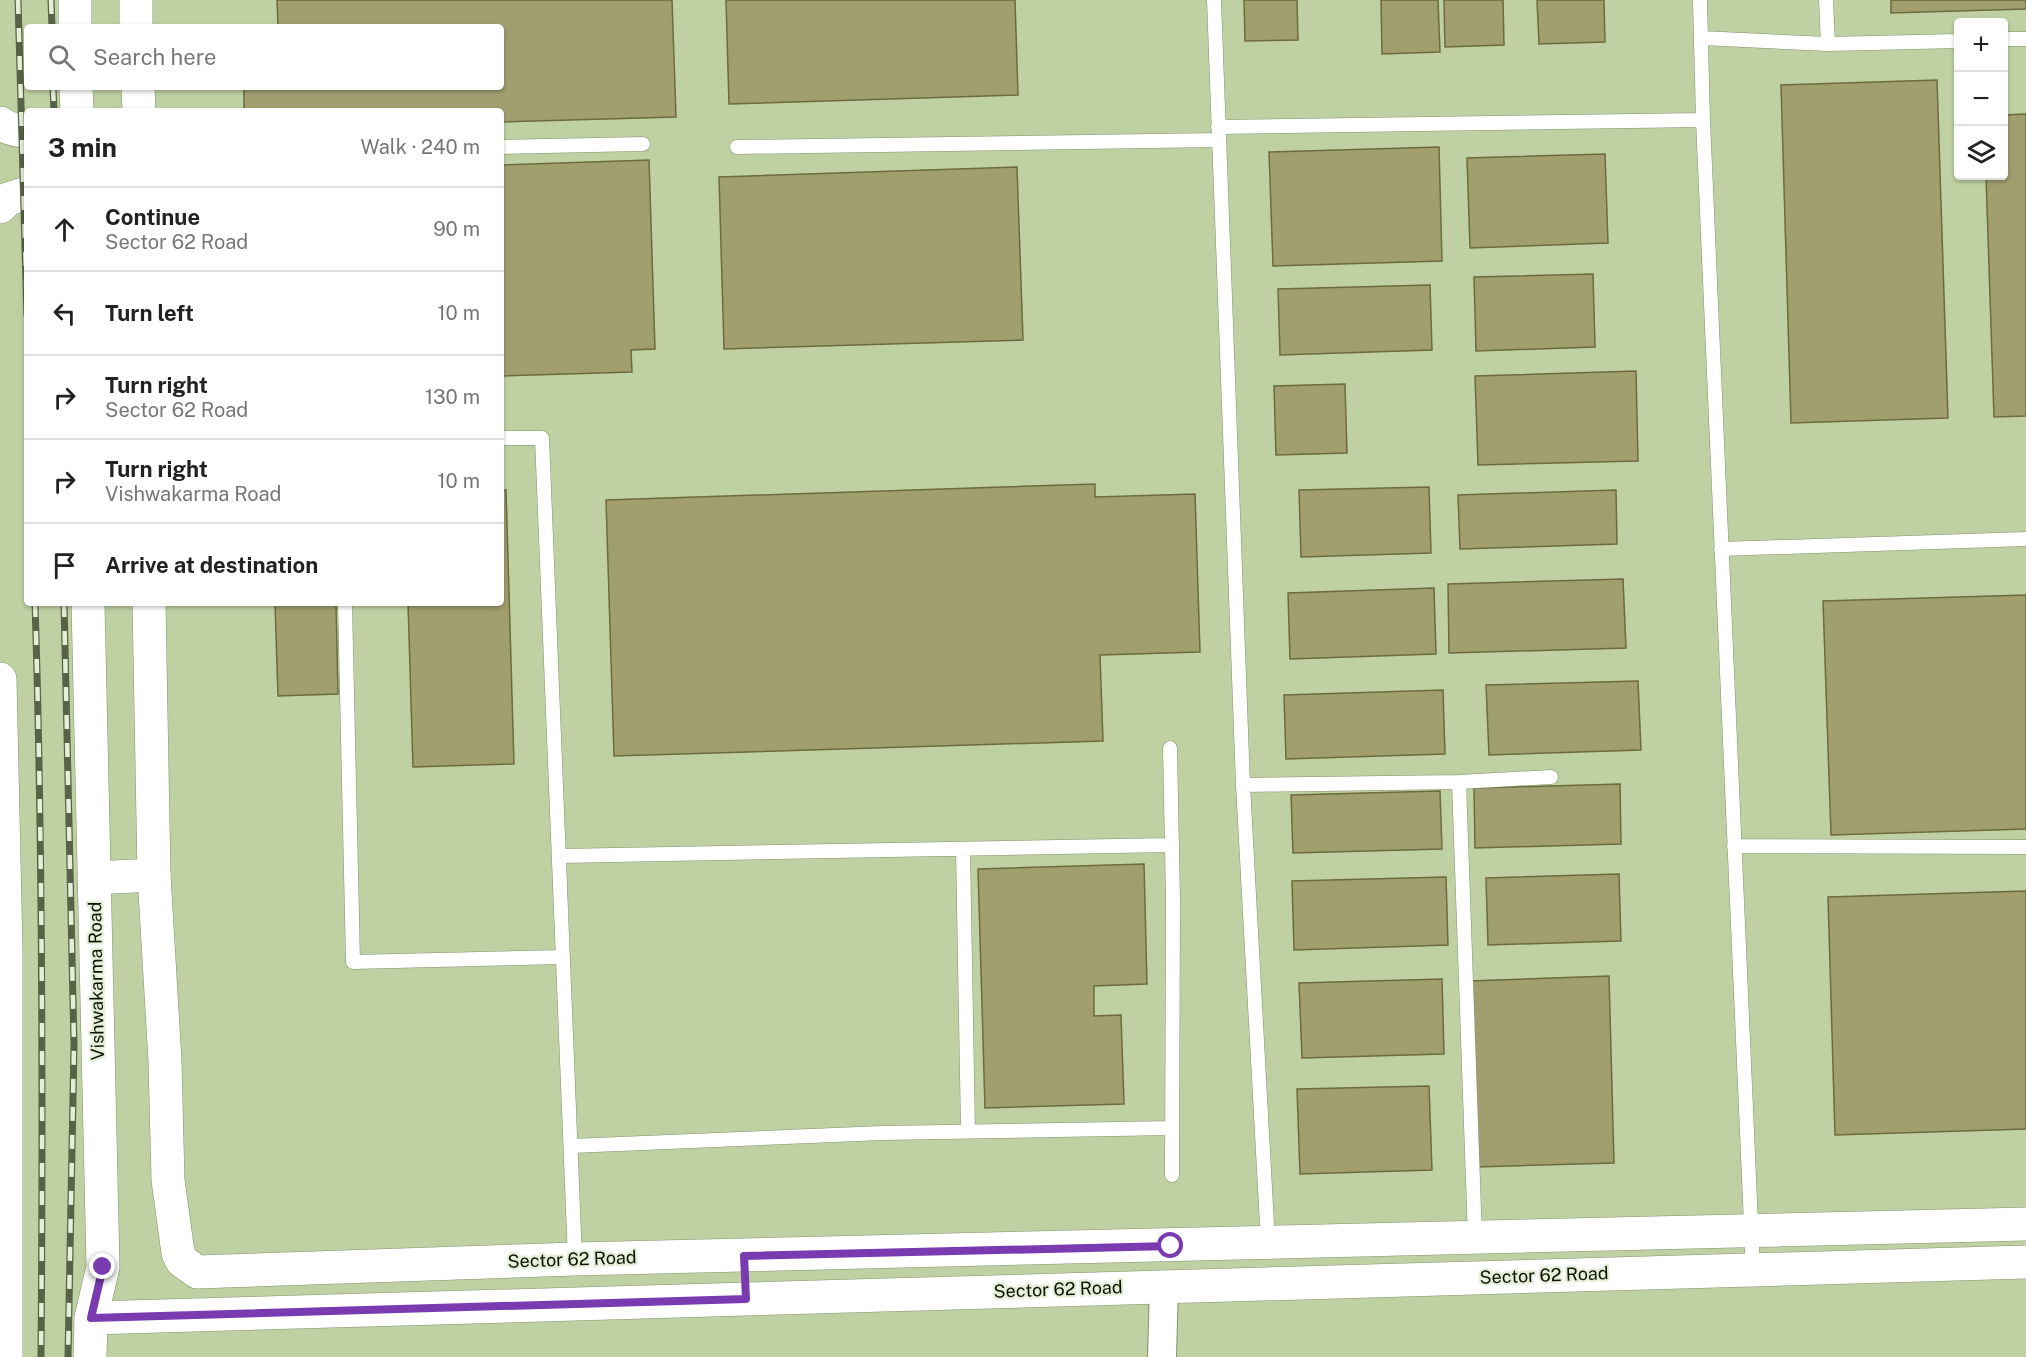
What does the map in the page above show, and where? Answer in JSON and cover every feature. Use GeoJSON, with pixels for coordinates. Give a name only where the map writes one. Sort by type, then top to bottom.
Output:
{"type":"FeatureCollection","features":[{"type":"Feature","properties":{"kind":"street"},"geometry":{"type":"LineString","coordinates":[[75,0],[75,24]]}},
{"type":"Feature","properties":{"kind":"street"},"geometry":{"type":"LineString","coordinates":[[136,0],[136,24]]}},
{"type":"Feature","properties":{"kind":"street"},"geometry":{"type":"LineString","coordinates":[[76,90],[77,108]]}},
{"type":"Feature","properties":{"kind":"street"},"geometry":{"type":"LineString","coordinates":[[138,90],[139,108]]}},
{"type":"Feature","properties":{"kind":"street"},"geometry":{"type":"LineString","coordinates":[[0,123],[5,127],[24,130]]}},
{"type":"Feature","properties":{"kind":"street"},"geometry":{"type":"LineString","coordinates":[[0,207],[8,199],[24,194]]}},
{"type":"Feature","properties":{"kind":"street","name":"Vishwakarma Road"},"geometry":{"type":"LineString","coordinates":[[88,606],[103,1267],[91,1318],[90,1357]]}},
{"type":"Feature","properties":{"kind":"street"},"geometry":{"type":"LineString","coordinates":[[94,878],[154,875],[149,606]]}},
{"type":"Feature","properties":{"kind":"street"},"geometry":{"type":"LineString","coordinates":[[0,679],[3,1319],[6,1357]]}},
{"type":"Feature","properties":{"kind":"street","name":"Sector 62 Road"},"geometry":{"type":"LineString","coordinates":[[154,875],[165,1060],[168,1180],[178,1253],[182,1261],[197,1272],[575,1259],[2026,1224]]}},
{"type":"Feature","properties":{"kind":"street"},"geometry":{"type":"LineString","coordinates":[[744,1256],[746,1299]]}},
{"type":"Feature","properties":{"kind":"street","name":"Sector 62 Road"},"geometry":{"type":"LineString","coordinates":[[91,1318],[2026,1262]]}},
{"type":"Feature","properties":{"kind":"street"},"geometry":{"type":"LineString","coordinates":[[1162,1357],[1164,1286]]}},
{"type":"Feature","properties":{"kind":"lane"},"geometry":{"type":"LineString","coordinates":[[1214,0],[1243,784],[1268,1243]]}},
{"type":"Feature","properties":{"kind":"lane"},"geometry":{"type":"LineString","coordinates":[[1700,0],[1703,120],[1753,1270]]}},
{"type":"Feature","properties":{"kind":"lane"},"geometry":{"type":"LineString","coordinates":[[1826,0],[1828,44]]}},
{"type":"Feature","properties":{"kind":"lane"},"geometry":{"type":"LineString","coordinates":[[1701,38],[1828,44],[1954,40]]}},
{"type":"Feature","properties":{"kind":"lane"},"geometry":{"type":"LineString","coordinates":[[2008,39],[2026,39]]}},
{"type":"Feature","properties":{"kind":"lane"},"geometry":{"type":"LineString","coordinates":[[737,147],[1703,120]]}},
{"type":"Feature","properties":{"kind":"lane"},"geometry":{"type":"LineString","coordinates":[[504,147],[644,144]]}},
{"type":"Feature","properties":{"kind":"lane"},"geometry":{"type":"LineString","coordinates":[[504,438],[542,438],[575,1259]]}},
{"type":"Feature","properties":{"kind":"lane"},"geometry":{"type":"LineString","coordinates":[[1721,549],[2026,538]]}},
{"type":"Feature","properties":{"kind":"lane"},"geometry":{"type":"LineString","coordinates":[[345,606],[353,962],[563,957]]}},
{"type":"Feature","properties":{"kind":"lane"},"geometry":{"type":"LineString","coordinates":[[1170,748],[1172,1175]]}},
{"type":"Feature","properties":{"kind":"lane"},"geometry":{"type":"LineString","coordinates":[[1243,784],[1459,782],[1551,777]]}},
{"type":"Feature","properties":{"kind":"lane"},"geometry":{"type":"LineString","coordinates":[[1459,782],[1475,1238]]}},
{"type":"Feature","properties":{"kind":"lane"},"geometry":{"type":"LineString","coordinates":[[560,856],[1172,845]]}},
{"type":"Feature","properties":{"kind":"lane"},"geometry":{"type":"LineString","coordinates":[[1734,846],[2026,848]]}},
{"type":"Feature","properties":{"kind":"lane"},"geometry":{"type":"LineString","coordinates":[[963,849],[968,1131]]}},
{"type":"Feature","properties":{"kind":"lane"},"geometry":{"type":"LineString","coordinates":[[571,1146],[882,1133],[1172,1128]]}},
{"type":"Feature","properties":{"kind":"building"},"geometry":{"type":"Polygon","coordinates":[[[277,0],[672,0],[676,117],[504,122],[504,108],[244,108],[244,90],[504,90],[504,24],[278,24],[277,0]]]}},
{"type":"Feature","properties":{"kind":"building"},"geometry":{"type":"Polygon","coordinates":[[[726,0],[1015,0],[1018,95],[729,104],[726,0]]]}},
{"type":"Feature","properties":{"kind":"building"},"geometry":{"type":"Polygon","coordinates":[[[1244,0],[1297,0],[1298,40],[1245,41],[1244,0]]]}},
{"type":"Feature","properties":{"kind":"building"},"geometry":{"type":"Polygon","coordinates":[[[1381,0],[1438,0],[1440,52],[1382,54],[1381,0]]]}},
{"type":"Feature","properties":{"kind":"building"},"geometry":{"type":"Polygon","coordinates":[[[1444,0],[1503,0],[1504,45],[1445,47],[1444,0]]]}},
{"type":"Feature","properties":{"kind":"building"},"geometry":{"type":"Polygon","coordinates":[[[1537,0],[1604,0],[1605,42],[1539,44],[1537,0]]]}},
{"type":"Feature","properties":{"kind":"building"},"geometry":{"type":"Polygon","coordinates":[[[1891,0],[2026,0],[2026,9],[1891,13],[1891,0]]]}},
{"type":"Feature","properties":{"kind":"building"},"geometry":{"type":"Polygon","coordinates":[[[1937,80],[1948,418],[1791,423],[1781,85],[1937,80]]]}},
{"type":"Feature","properties":{"kind":"building"},"geometry":{"type":"Polygon","coordinates":[[[2026,114],[2026,416],[1994,417],[1986,180],[2008,180],[2008,115],[2026,114]]]}},
{"type":"Feature","properties":{"kind":"building"},"geometry":{"type":"Polygon","coordinates":[[[1439,147],[1442,261],[1273,266],[1269,152],[1439,147]]]}},
{"type":"Feature","properties":{"kind":"building"},"geometry":{"type":"Polygon","coordinates":[[[1605,154],[1608,243],[1470,248],[1467,158],[1605,154]]]}},
{"type":"Feature","properties":{"kind":"building"},"geometry":{"type":"Polygon","coordinates":[[[649,160],[655,349],[631,350],[632,372],[504,376],[504,165],[649,160]]]}},
{"type":"Feature","properties":{"kind":"building"},"geometry":{"type":"Polygon","coordinates":[[[1017,167],[1023,340],[724,349],[719,177],[1017,167]]]}},
{"type":"Feature","properties":{"kind":"building"},"geometry":{"type":"Polygon","coordinates":[[[1593,274],[1595,347],[1476,351],[1474,277],[1593,274]]]}},
{"type":"Feature","properties":{"kind":"building"},"geometry":{"type":"Polygon","coordinates":[[[1430,285],[1432,350],[1280,355],[1278,289],[1430,285]]]}},
{"type":"Feature","properties":{"kind":"building"},"geometry":{"type":"Polygon","coordinates":[[[1636,371],[1638,461],[1478,465],[1475,376],[1636,371]]]}},
{"type":"Feature","properties":{"kind":"building"},"geometry":{"type":"Polygon","coordinates":[[[1345,384],[1347,453],[1276,455],[1274,386],[1345,384]]]}},
{"type":"Feature","properties":{"kind":"building"},"geometry":{"type":"Polygon","coordinates":[[[1095,484],[1095,497],[1195,494],[1200,652],[1100,655],[1103,741],[614,756],[606,500],[1095,484]]]}},
{"type":"Feature","properties":{"kind":"building"},"geometry":{"type":"Polygon","coordinates":[[[1429,487],[1431,553],[1301,557],[1299,490],[1429,487]]]}},
{"type":"Feature","properties":{"kind":"building"},"geometry":{"type":"Polygon","coordinates":[[[504,490],[506,490],[514,764],[413,767],[408,606],[504,606],[504,490]]]}},
{"type":"Feature","properties":{"kind":"building"},"geometry":{"type":"Polygon","coordinates":[[[1616,490],[1617,544],[1460,549],[1458,495],[1616,490]]]}},
{"type":"Feature","properties":{"kind":"building"},"geometry":{"type":"Polygon","coordinates":[[[1623,579],[1626,648],[1449,653],[1448,584],[1623,579]]]}},
{"type":"Feature","properties":{"kind":"building"},"geometry":{"type":"Polygon","coordinates":[[[1434,588],[1436,654],[1290,659],[1288,593],[1434,588]]]}},
{"type":"Feature","properties":{"kind":"building"},"geometry":{"type":"Polygon","coordinates":[[[2026,595],[2026,829],[1831,835],[1823,601],[2026,595]]]}},
{"type":"Feature","properties":{"kind":"building"},"geometry":{"type":"Polygon","coordinates":[[[275,606],[336,606],[338,694],[278,696],[275,606]]]}},
{"type":"Feature","properties":{"kind":"building"},"geometry":{"type":"Polygon","coordinates":[[[1638,681],[1641,750],[1489,755],[1486,685],[1638,681]]]}},
{"type":"Feature","properties":{"kind":"building"},"geometry":{"type":"Polygon","coordinates":[[[1443,690],[1445,754],[1286,759],[1284,695],[1443,690]]]}},
{"type":"Feature","properties":{"kind":"building"},"geometry":{"type":"Polygon","coordinates":[[[1620,784],[1621,844],[1475,848],[1474,788],[1620,784]]]}},
{"type":"Feature","properties":{"kind":"building"},"geometry":{"type":"Polygon","coordinates":[[[1440,791],[1442,849],[1293,853],[1291,795],[1440,791]]]}},
{"type":"Feature","properties":{"kind":"building"},"geometry":{"type":"Polygon","coordinates":[[[1144,864],[1147,984],[1094,986],[1094,1016],[1121,1015],[1124,1104],[985,1108],[978,869],[1144,864]]]}},
{"type":"Feature","properties":{"kind":"building"},"geometry":{"type":"Polygon","coordinates":[[[1619,874],[1621,941],[1488,945],[1486,878],[1619,874]]]}},
{"type":"Feature","properties":{"kind":"building"},"geometry":{"type":"Polygon","coordinates":[[[1446,877],[1448,945],[1294,950],[1292,881],[1446,877]]]}},
{"type":"Feature","properties":{"kind":"building"},"geometry":{"type":"Polygon","coordinates":[[[2026,891],[2026,1129],[1835,1135],[1828,897],[2026,891]]]}},
{"type":"Feature","properties":{"kind":"building"},"geometry":{"type":"Polygon","coordinates":[[[1609,976],[1614,1163],[1475,1167],[1469,981],[1609,976]]]}},
{"type":"Feature","properties":{"kind":"building"},"geometry":{"type":"Polygon","coordinates":[[[1442,979],[1444,1054],[1302,1058],[1299,983],[1442,979]]]}},
{"type":"Feature","properties":{"kind":"building"},"geometry":{"type":"Polygon","coordinates":[[[1429,1086],[1432,1170],[1300,1174],[1297,1089],[1429,1086]]]}},
{"type":"Feature","properties":{"kind":"railway"},"geometry":{"type":"LineString","coordinates":[[18,0],[24,210]]}},
{"type":"Feature","properties":{"kind":"railway"},"geometry":{"type":"LineString","coordinates":[[51,0],[52,24]]}},
{"type":"Feature","properties":{"kind":"railway"},"geometry":{"type":"LineString","coordinates":[[53,90],[54,108]]}},
{"type":"Feature","properties":{"kind":"railway"},"geometry":{"type":"LineString","coordinates":[[35,606],[42,980],[41,1357]]}},
{"type":"Feature","properties":{"kind":"railway"},"geometry":{"type":"LineString","coordinates":[[64,606],[74,1045],[68,1357]]}},
{"type":"Feature","properties":{"kind":"route"},"geometry":{"type":"LineString","coordinates":[[103,1267],[91,1318],[746,1299],[744,1256],[1171,1246]]}}]}
